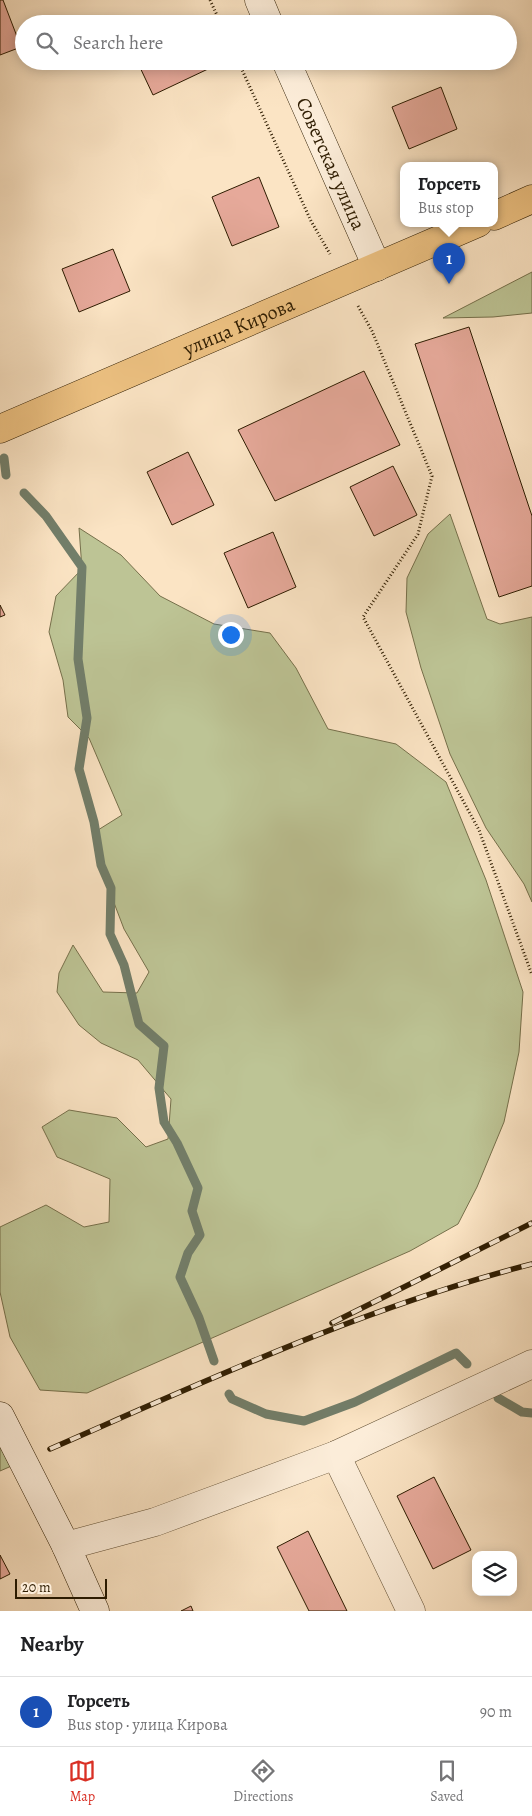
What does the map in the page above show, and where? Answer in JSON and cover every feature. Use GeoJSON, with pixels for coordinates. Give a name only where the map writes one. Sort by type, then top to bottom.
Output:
{"type":"FeatureCollection","features":[{"type":"Feature","properties":{"kind":"main road"},"geometry":{"type":"LineString","coordinates":[[498,214],[532,199]]}},
{"type":"Feature","properties":{"kind":"main road","name":"улица Кирова"},"geometry":{"type":"LineString","coordinates":[[0,429],[469,227]]}},
{"type":"Feature","properties":{"kind":"street"},"geometry":{"type":"LineString","coordinates":[[259,0],[265,15]]}},
{"type":"Feature","properties":{"kind":"street","name":"Советская улица"},"geometry":{"type":"LineString","coordinates":[[290,70],[376,266]]}},
{"type":"Feature","properties":{"kind":"street"},"geometry":{"type":"LineString","coordinates":[[66,1546],[155,1522],[336,1455],[532,1364]]}},
{"type":"Feature","properties":{"kind":"street"},"geometry":{"type":"LineString","coordinates":[[1,1419],[66,1546],[95,1611]]}},
{"type":"Feature","properties":{"kind":"street"},"geometry":{"type":"LineString","coordinates":[[336,1455],[411,1611]]}},
{"type":"Feature","properties":{"kind":"path"},"geometry":{"type":"LineString","coordinates":[[210,0],[217,15]]}},
{"type":"Feature","properties":{"kind":"path"},"geometry":{"type":"LineString","coordinates":[[242,70],[311,221]]}},
{"type":"Feature","properties":{"kind":"path"},"geometry":{"type":"LineString","coordinates":[[372,331],[432,476],[418,534],[364,617],[479,830],[532,975]]}},
{"type":"Feature","properties":{"kind":"green space"},"geometry":{"type":"Polygon","coordinates":[[[532,272],[532,313],[493,317],[443,318],[532,272]]]}},
{"type":"Feature","properties":{"kind":"green space"},"geometry":{"type":"Polygon","coordinates":[[[450,514],[487,619],[500,624],[532,617],[532,902],[524,884],[486,828],[450,754],[421,668],[406,612],[407,578],[428,534],[450,514]]]}},
{"type":"Feature","properties":{"kind":"green space"},"geometry":{"type":"Polygon","coordinates":[[[79,528],[121,555],[160,596],[214,624],[270,633],[296,668],[328,729],[396,744],[446,782],[486,880],[523,992],[519,1052],[504,1122],[477,1187],[458,1224],[410,1251],[87,1393],[40,1390],[10,1337],[0,1292],[0,1227],[46,1205],[84,1227],[109,1222],[110,1179],[57,1157],[42,1127],[69,1110],[117,1118],[146,1147],[168,1139],[171,1099],[138,1060],[101,1043],[79,1025],[57,992],[59,973],[73,945],[103,992],[137,993],[149,972],[124,929],[103,874],[98,830],[122,815],[89,738],[68,717],[63,680],[49,632],[56,596],[82,569],[79,528]]]}},
{"type":"Feature","properties":{"kind":"green space"},"geometry":{"type":"Polygon","coordinates":[[[0,1422],[23,1461],[0,1471],[0,1422]]]}},
{"type":"Feature","properties":{"kind":"building"},"geometry":{"type":"Polygon","coordinates":[[[0,0],[3,0],[15,31],[15,49],[0,55],[0,0]]]}},
{"type":"Feature","properties":{"kind":"building"},"geometry":{"type":"Polygon","coordinates":[[[141,70],[206,70],[153,95],[141,70]]]}},
{"type":"Feature","properties":{"kind":"building"},"geometry":{"type":"Polygon","coordinates":[[[441,87],[457,129],[409,149],[392,107],[441,87]]]}},
{"type":"Feature","properties":{"kind":"building"},"geometry":{"type":"Polygon","coordinates":[[[259,177],[279,227],[232,246],[212,197],[259,177]]]}},
{"type":"Feature","properties":{"kind":"building"},"geometry":{"type":"Polygon","coordinates":[[[113,249],[130,291],[79,312],[62,269],[113,249]]]}},
{"type":"Feature","properties":{"kind":"building"},"geometry":{"type":"Polygon","coordinates":[[[469,327],[532,516],[532,586],[499,597],[415,344],[469,327]]]}},
{"type":"Feature","properties":{"kind":"building"},"geometry":{"type":"Polygon","coordinates":[[[364,371],[400,445],[275,501],[238,430],[364,371]]]}},
{"type":"Feature","properties":{"kind":"building"},"geometry":{"type":"Polygon","coordinates":[[[188,452],[214,505],[172,525],[147,472],[188,452]]]}},
{"type":"Feature","properties":{"kind":"building"},"geometry":{"type":"Polygon","coordinates":[[[393,466],[417,515],[374,536],[350,487],[393,466]]]}},
{"type":"Feature","properties":{"kind":"building"},"geometry":{"type":"Polygon","coordinates":[[[273,532],[296,587],[248,608],[224,553],[273,532]]]}},
{"type":"Feature","properties":{"kind":"building"},"geometry":{"type":"Polygon","coordinates":[[[0,605],[5,615],[0,617],[0,605]]]}},
{"type":"Feature","properties":{"kind":"building"},"geometry":{"type":"Polygon","coordinates":[[[434,1477],[471,1550],[433,1569],[397,1496],[434,1477]]]}},
{"type":"Feature","properties":{"kind":"building"},"geometry":{"type":"Polygon","coordinates":[[[308,1531],[347,1611],[309,1611],[277,1547],[308,1531]]]}},
{"type":"Feature","properties":{"kind":"building"},"geometry":{"type":"Polygon","coordinates":[[[0,1555],[10,1574],[0,1579],[0,1555]]]}},
{"type":"Feature","properties":{"kind":"building"},"geometry":{"type":"Polygon","coordinates":[[[191,1606],[193,1611],[181,1611],[191,1606]]]}},
{"type":"Feature","properties":{"kind":"waterway"},"geometry":{"type":"LineString","coordinates":[[4,458],[6,475]]}},
{"type":"Feature","properties":{"kind":"waterway"},"geometry":{"type":"LineString","coordinates":[[24,493],[46,516],[82,567],[78,659],[87,718],[79,769],[94,822],[101,865],[111,888],[110,934],[124,965],[139,1024],[164,1046],[159,1088],[164,1122],[177,1143],[198,1188],[192,1211],[200,1235],[188,1253],[180,1277],[199,1318],[214,1361]]}},
{"type":"Feature","properties":{"kind":"waterway"},"geometry":{"type":"LineString","coordinates":[[229,1394],[232,1399],[266,1414],[304,1421],[355,1402],[456,1353],[467,1364]]}},
{"type":"Feature","properties":{"kind":"waterway"},"geometry":{"type":"LineString","coordinates":[[498,1398],[522,1412],[532,1413]]}},
{"type":"Feature","properties":{"kind":"railway"},"geometry":{"type":"LineString","coordinates":[[332,1323],[532,1223]]}},
{"type":"Feature","properties":{"kind":"railway"},"geometry":{"type":"LineString","coordinates":[[50,1449],[228,1371],[348,1323],[470,1281],[532,1264]]}},
{"type":"Feature","properties":{"kind":"place","name":"Горсеть"},"geometry":{"type":"Point","coordinates":[449,284]}}]}
